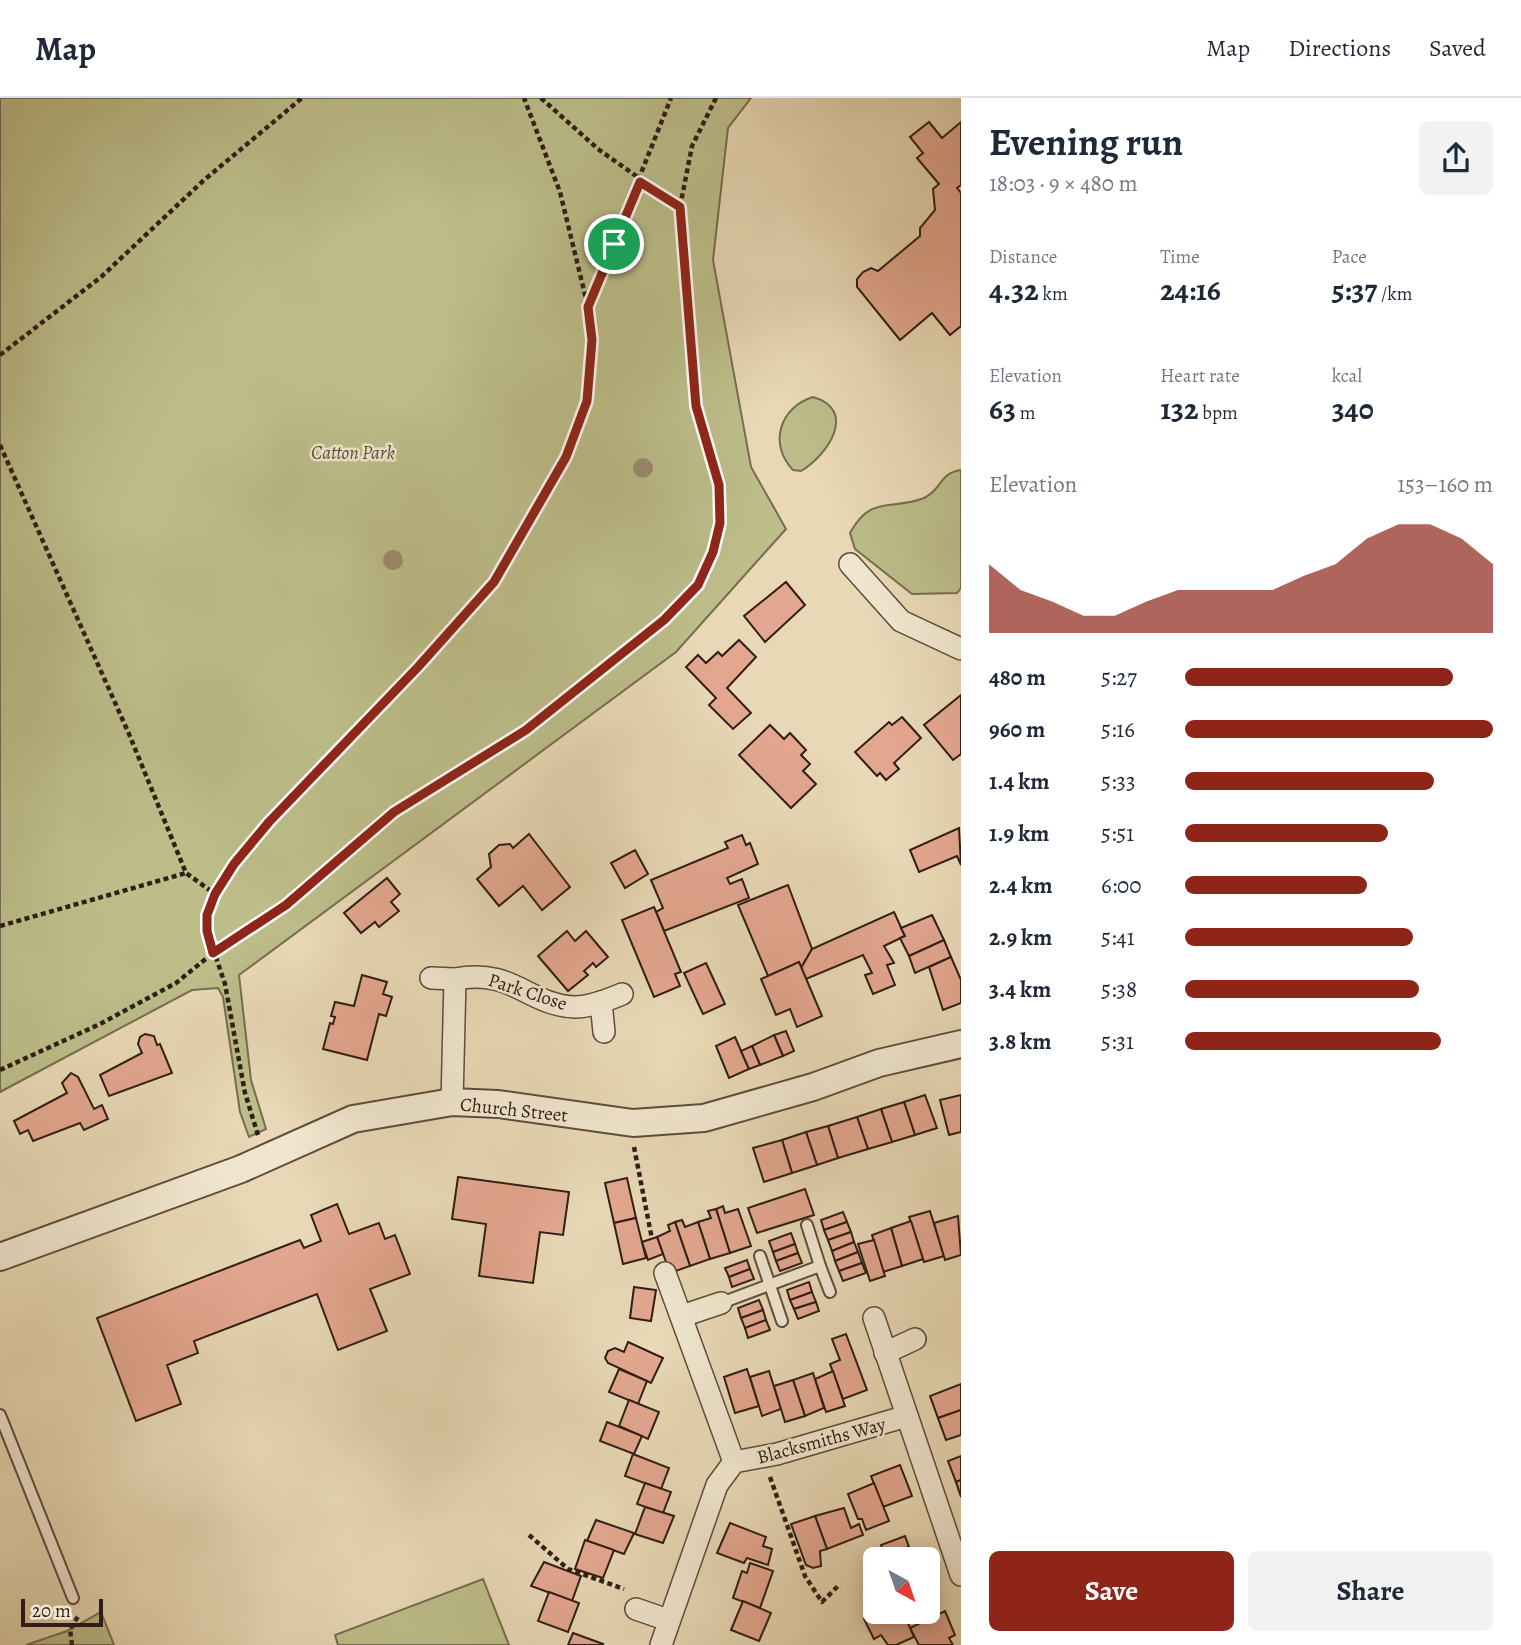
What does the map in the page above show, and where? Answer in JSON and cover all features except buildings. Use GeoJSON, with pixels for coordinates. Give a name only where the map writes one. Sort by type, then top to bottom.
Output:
{"type":"FeatureCollection","features":[{"type":"Feature","properties":{"kind":"street"},"geometry":{"type":"LineString","coordinates":[[850,564],[901,621],[961,649]]}},
{"type":"Feature","properties":{"kind":"street","name":"Park Close"},"geometry":{"type":"LineString","coordinates":[[430,978],[455,979],[476,975],[497,977],[554,1002],[575,1007],[601,1002],[622,994]]}},
{"type":"Feature","properties":{"kind":"street"},"geometry":{"type":"LineString","coordinates":[[452,1102],[455,979]]}},
{"type":"Feature","properties":{"kind":"street"},"geometry":{"type":"LineString","coordinates":[[601,1002],[604,1032]]}},
{"type":"Feature","properties":{"kind":"street","name":"Church Street"},"geometry":{"type":"LineString","coordinates":[[0,1257],[247,1166],[353,1119],[452,1102],[498,1104],[633,1123],[704,1118],[739,1110],[879,1063],[961,1044]]}},
{"type":"Feature","properties":{"kind":"street","name":"Blacksmiths Way"},"geometry":{"type":"LineString","coordinates":[[665,1273],[734,1462]]}},
{"type":"Feature","properties":{"kind":"street"},"geometry":{"type":"LineString","coordinates":[[682,1316],[720,1303]]}},
{"type":"Feature","properties":{"kind":"street","name":"Blacksmiths Way"},"geometry":{"type":"LineString","coordinates":[[874,1318],[961,1575]]}},
{"type":"Feature","properties":{"kind":"street"},"geometry":{"type":"LineString","coordinates":[[885,1353],[915,1339]]}},
{"type":"Feature","properties":{"kind":"street","name":"Blacksmiths Way"},"geometry":{"type":"LineString","coordinates":[[661,1645],[717,1485],[734,1462],[763,1457],[907,1416]]}},
{"type":"Feature","properties":{"kind":"street"},"geometry":{"type":"LineString","coordinates":[[635,1601],[668,1620]]}},
{"type":"Feature","properties":{"kind":"lane"},"geometry":{"type":"LineString","coordinates":[[807,1225],[830,1292]]}},
{"type":"Feature","properties":{"kind":"lane"},"geometry":{"type":"LineString","coordinates":[[760,1256],[782,1321]]}},
{"type":"Feature","properties":{"kind":"lane"},"geometry":{"type":"LineString","coordinates":[[720,1303],[820,1266]]}},
{"type":"Feature","properties":{"kind":"lane"},"geometry":{"type":"LineString","coordinates":[[0,1415],[73,1598]]}},
{"type":"Feature","properties":{"kind":"path"},"geometry":{"type":"LineString","coordinates":[[0,355],[101,276],[203,181],[302,98]]}},
{"type":"Feature","properties":{"kind":"path"},"geometry":{"type":"LineString","coordinates":[[247,1166],[240,1147],[260,1139],[245,1093],[225,984],[207,931],[207,915],[215,894],[234,864],[269,822],[418,667],[494,582],[566,457],[587,401],[592,340],[588,307],[560,192],[524,98]]}},
{"type":"Feature","properties":{"kind":"path"},"geometry":{"type":"LineString","coordinates":[[541,98],[640,182],[680,207]]}},
{"type":"Feature","properties":{"kind":"path"},"geometry":{"type":"LineString","coordinates":[[588,307],[640,182],[671,98]]}},
{"type":"Feature","properties":{"kind":"path"},"geometry":{"type":"LineString","coordinates":[[0,1070],[100,1024],[176,984],[213,953],[286,905],[394,812],[526,730],[664,620],[698,585],[713,552],[720,523],[719,485],[696,406],[680,207],[692,146],[716,98]]}},
{"type":"Feature","properties":{"kind":"path"},"geometry":{"type":"LineString","coordinates":[[0,445],[129,734],[186,873],[215,894]]}},
{"type":"Feature","properties":{"kind":"path"},"geometry":{"type":"LineString","coordinates":[[0,926],[186,873]]}},
{"type":"Feature","properties":{"kind":"path"},"geometry":{"type":"LineString","coordinates":[[633,1123],[632,1138],[652,1239]]}},
{"type":"Feature","properties":{"kind":"path"},"geometry":{"type":"LineString","coordinates":[[763,1457],[805,1576],[822,1602],[840,1584]]}},
{"type":"Feature","properties":{"kind":"path"},"geometry":{"type":"LineString","coordinates":[[530,1535],[568,1569],[635,1601]]}},
{"type":"Feature","properties":{"kind":"path"},"geometry":{"type":"LineString","coordinates":[[72,1645],[70,1629],[79,1615],[73,1598]]}},
{"type":"Feature","properties":{"kind":"green space","name":"Catton Park"},"geometry":{"type":"Polygon","coordinates":[[[0,98],[751,98],[728,128],[713,260],[751,467],[786,529],[676,652],[239,975],[251,1080],[266,1129],[249,1137],[240,1112],[223,997],[218,988],[192,990],[0,1092],[0,98]]]}},
{"type":"Feature","properties":{"kind":"green space"},"geometry":{"type":"Polygon","coordinates":[[[813,397],[827,403],[834,412],[834,433],[821,455],[801,471],[793,470],[781,449],[781,428],[792,409],[813,397]]]}},
{"type":"Feature","properties":{"kind":"green space"},"geometry":{"type":"Polygon","coordinates":[[[961,470],[961,588],[957,593],[912,594],[855,549],[850,533],[858,521],[874,508],[924,498],[934,491],[944,478],[961,470]]]}},
{"type":"Feature","properties":{"kind":"green space"},"geometry":{"type":"Polygon","coordinates":[[[483,1579],[509,1645],[338,1645],[335,1635],[483,1579]]]}},
{"type":"Feature","properties":{"kind":"green space"},"geometry":{"type":"Polygon","coordinates":[[[101,1612],[114,1645],[26,1645],[67,1631],[101,1612]]]}},
{"type":"Feature","properties":{"kind":"route"},"geometry":{"type":"LineString","coordinates":[[640,182],[680,207],[682,259],[696,406],[719,485],[720,523],[713,552],[698,585],[664,620],[526,730],[482,760],[394,812],[286,905],[213,953],[207,931],[207,915],[215,894],[234,864],[269,822],[418,667],[494,582],[566,457],[587,401],[592,340],[588,307],[614,244],[640,182]]}}]}
